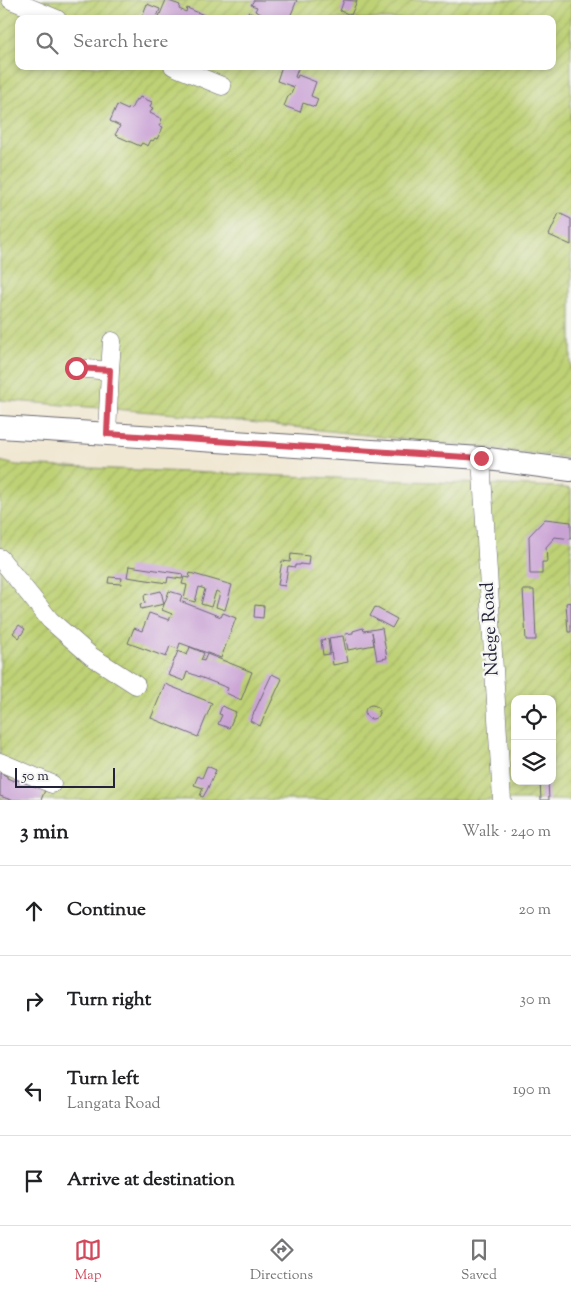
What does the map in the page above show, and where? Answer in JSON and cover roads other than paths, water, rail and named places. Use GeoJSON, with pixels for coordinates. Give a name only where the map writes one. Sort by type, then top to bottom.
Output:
{"type":"FeatureCollection","features":[{"type":"Feature","properties":{"kind":"main road"},"geometry":{"type":"LineString","coordinates":[[0,427],[481,458],[571,470]]}},
{"type":"Feature","properties":{"kind":"street"},"geometry":{"type":"LineString","coordinates":[[11,0],[47,15]]}},
{"type":"Feature","properties":{"kind":"street"},"geometry":{"type":"LineString","coordinates":[[183,70],[222,86]]}},
{"type":"Feature","properties":{"kind":"street"},"geometry":{"type":"LineString","coordinates":[[107,434],[112,342]]}},
{"type":"Feature","properties":{"kind":"street"},"geometry":{"type":"LineString","coordinates":[[76,368],[110,370]]}},
{"type":"Feature","properties":{"kind":"street","name":"Ndege Road"},"geometry":{"type":"LineString","coordinates":[[481,458],[502,800]]}},
{"type":"Feature","properties":{"kind":"street"},"geometry":{"type":"LineString","coordinates":[[0,558],[50,620],[91,656],[136,685]]}},
{"type":"Feature","properties":{"kind":"street"},"geometry":{"type":"LineString","coordinates":[[0,762],[52,784]]}}]}
